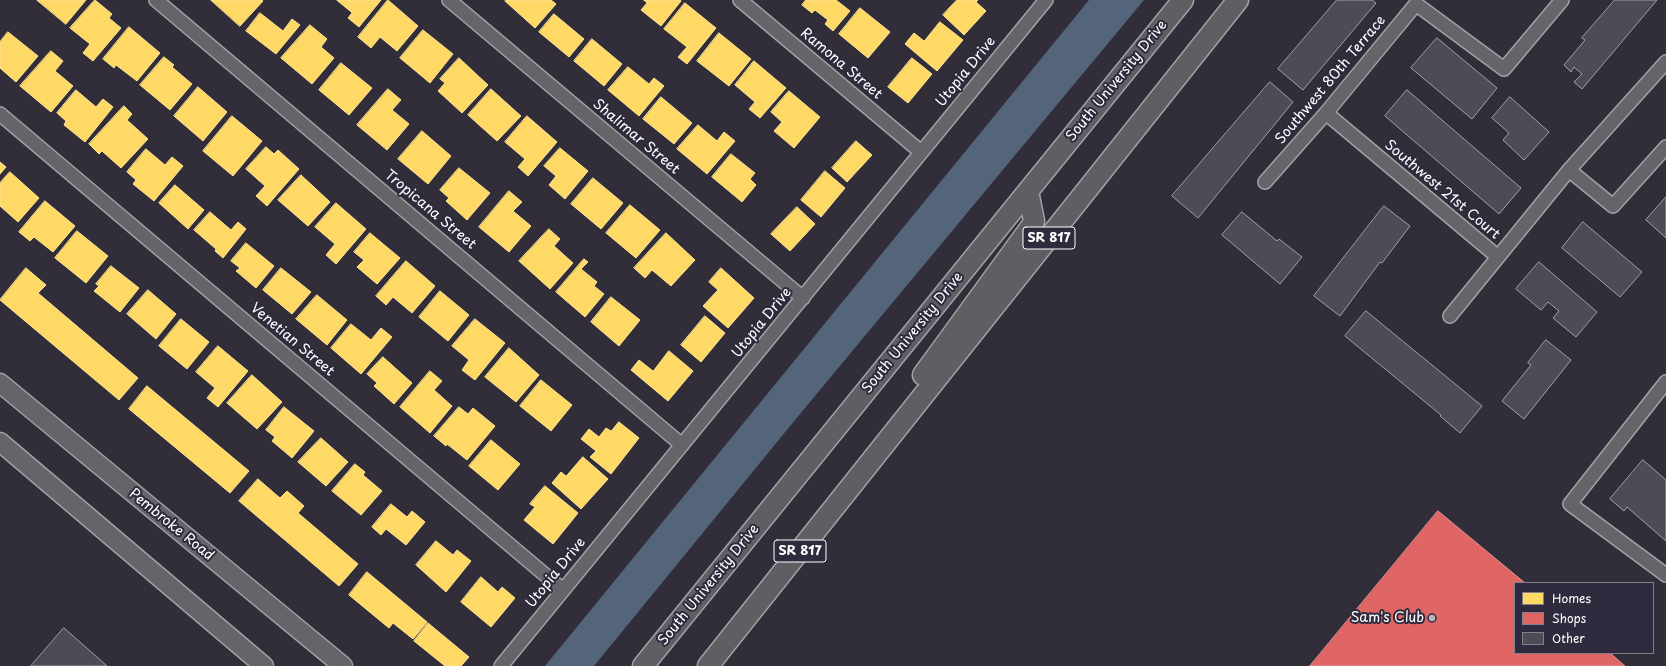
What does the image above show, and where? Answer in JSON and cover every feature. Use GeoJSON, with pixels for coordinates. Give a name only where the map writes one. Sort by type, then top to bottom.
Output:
{"type":"FeatureCollection","features":[{"type":"Feature","properties":{"kind":"main road","name":"South University Drive"},"geometry":{"type":"LineString","coordinates":[[643,666],[1183,0]]}},
{"type":"Feature","properties":{"kind":"main road","name":"SR 817"},"geometry":{"type":"LineString","coordinates":[[708,666],[1238,0]]}},
{"type":"Feature","properties":{"kind":"main road"},"geometry":{"type":"LineString","coordinates":[[894,433],[901,407],[907,397],[1033,224],[1034,221],[1028,191]]}},
{"type":"Feature","properties":{"kind":"main road","name":"Pembroke Road"},"geometry":{"type":"LineString","coordinates":[[0,383],[343,666]]}},
{"type":"Feature","properties":{"kind":"main road"},"geometry":{"type":"LineString","coordinates":[[0,442],[264,666]]}},
{"type":"Feature","properties":{"kind":"street","name":"Tropicana Street"},"geometry":{"type":"LineString","coordinates":[[156,0],[682,445]]}},
{"type":"Feature","properties":{"kind":"street","name":"Shalimar Street"},"geometry":{"type":"LineString","coordinates":[[449,0],[803,298]]}},
{"type":"Feature","properties":{"kind":"street","name":"Ramona Street"},"geometry":{"type":"LineString","coordinates":[[740,0],[921,152]]}},
{"type":"Feature","properties":{"kind":"street","name":"Southwest 80th Terrace"},"geometry":{"type":"LineString","coordinates":[[1265,182],[1326,113],[1416,4],[1504,69],[1562,0]]}},
{"type":"Feature","properties":{"kind":"street","name":"Utopia Drive"},"geometry":{"type":"LineString","coordinates":[[501,666],[803,298],[1040,2]]}},
{"type":"Feature","properties":{"kind":"street"},"geometry":{"type":"LineString","coordinates":[[1498,258],[1569,170],[1666,62]]}},
{"type":"Feature","properties":{"kind":"street","name":"Southwest 21st Court"},"geometry":{"type":"LineString","coordinates":[[1326,113],[1498,258],[1450,316]]}},
{"type":"Feature","properties":{"kind":"street","name":"Venetian Street"},"geometry":{"type":"LineString","coordinates":[[0,114],[563,590]]}},
{"type":"Feature","properties":{"kind":"street"},"geometry":{"type":"LineString","coordinates":[[1569,170],[1613,206],[1666,147]]}},
{"type":"Feature","properties":{"kind":"street"},"geometry":{"type":"LineString","coordinates":[[1666,382],[1570,504],[1666,575]]}},
{"type":"Feature","properties":{"kind":"water"},"geometry":{"type":"Polygon","coordinates":[[[1089,0],[1144,0],[795,420],[594,666],[545,666],[1089,0]]]}},
{"type":"Feature","properties":{"kind":"building: Homes"},"geometry":{"type":"Polygon","coordinates":[[[37,0],[86,0],[66,24],[37,0]]]}},
{"type":"Feature","properties":{"kind":"building: Homes"},"geometry":{"type":"Polygon","coordinates":[[[95,0],[112,14],[109,18],[121,28],[93,61],[83,53],[90,44],[70,28],[95,0]]]}},
{"type":"Feature","properties":{"kind":"building: Homes"},"geometry":{"type":"Polygon","coordinates":[[[211,0],[262,0],[263,1],[240,26],[211,0]]]}},
{"type":"Feature","properties":{"kind":"building: Homes"},"geometry":{"type":"Polygon","coordinates":[[[337,0],[381,0],[359,27],[348,18],[352,13],[337,0]]]}},
{"type":"Feature","properties":{"kind":"building: Homes"},"geometry":{"type":"Polygon","coordinates":[[[388,0],[418,26],[397,51],[380,37],[371,48],[358,37],[388,0]]]}},
{"type":"Feature","properties":{"kind":"building: Homes"},"geometry":{"type":"Polygon","coordinates":[[[551,0],[556,4],[535,28],[505,1],[551,0]]]}},
{"type":"Feature","properties":{"kind":"building: Homes"},"geometry":{"type":"Polygon","coordinates":[[[644,0],[681,1],[661,26],[641,10],[647,3],[644,0]]]}},
{"type":"Feature","properties":{"kind":"building: Homes"},"geometry":{"type":"Polygon","coordinates":[[[806,0],[836,0],[850,11],[833,31],[825,24],[828,20],[815,10],[812,13],[802,5],[806,0]]]}},
{"type":"Feature","properties":{"kind":"building: Homes"},"geometry":{"type":"Polygon","coordinates":[[[957,0],[978,0],[976,2],[986,11],[964,35],[943,15],[957,0]]]}},
{"type":"Feature","properties":{"kind":"building: Homes"},"geometry":{"type":"Polygon","coordinates":[[[685,3],[716,28],[687,64],[678,57],[687,47],[664,29],[685,3]]]}},
{"type":"Feature","properties":{"kind":"building: Homes"},"geometry":{"type":"Polygon","coordinates":[[[860,8],[890,32],[868,58],[839,34],[860,8]]]}},
{"type":"Feature","properties":{"kind":"building: Homes"},"geometry":{"type":"Polygon","coordinates":[[[260,13],[283,31],[292,19],[300,25],[276,54],[246,31],[260,13]]]}},
{"type":"Feature","properties":{"kind":"building: Homes"},"geometry":{"type":"Polygon","coordinates":[[[554,14],[584,39],[569,57],[539,32],[554,14]]]}},
{"type":"Feature","properties":{"kind":"building: Homes"},"geometry":{"type":"Polygon","coordinates":[[[940,22],[963,40],[937,71],[905,44],[914,33],[924,41],[940,22]]]}},
{"type":"Feature","properties":{"kind":"building: Homes"},"geometry":{"type":"Polygon","coordinates":[[[310,25],[327,39],[321,47],[334,58],[312,84],[281,58],[310,25]]]}},
{"type":"Feature","properties":{"kind":"building: Homes"},"geometry":{"type":"Polygon","coordinates":[[[129,27],[160,53],[137,81],[116,65],[114,68],[103,59],[129,27]]]}},
{"type":"Feature","properties":{"kind":"building: Homes"},"geometry":{"type":"Polygon","coordinates":[[[423,30],[453,54],[430,83],[400,58],[423,30]]]}},
{"type":"Feature","properties":{"kind":"building: Homes"},"geometry":{"type":"Polygon","coordinates":[[[8,32],[38,56],[16,82],[0,68],[0,42],[8,32]]]}},
{"type":"Feature","properties":{"kind":"building: Homes"},"geometry":{"type":"Polygon","coordinates":[[[719,33],[751,59],[729,86],[697,61],[719,33]]]}},
{"type":"Feature","properties":{"kind":"building: Homes"},"geometry":{"type":"Polygon","coordinates":[[[592,39],[622,64],[604,86],[574,61],[592,39]]]}},
{"type":"Feature","properties":{"kind":"building: Homes"},"geometry":{"type":"Polygon","coordinates":[[[51,51],[63,61],[55,71],[73,86],[51,112],[20,86],[51,51]]]}},
{"type":"Feature","properties":{"kind":"building: Homes"},"geometry":{"type":"Polygon","coordinates":[[[164,57],[174,65],[172,67],[192,84],[170,110],[140,85],[164,57]]]}},
{"type":"Feature","properties":{"kind":"building: Homes"},"geometry":{"type":"Polygon","coordinates":[[[459,58],[488,85],[462,113],[438,91],[445,83],[440,79],[459,58]]]}},
{"type":"Feature","properties":{"kind":"building: Homes"},"geometry":{"type":"Polygon","coordinates":[[[912,58],[932,74],[908,103],[888,87],[912,58]]]}},
{"type":"Feature","properties":{"kind":"building: Homes"},"geometry":{"type":"Polygon","coordinates":[[[754,61],[786,88],[760,118],[749,109],[755,102],[735,85],[754,61]]]}},
{"type":"Feature","properties":{"kind":"building: Homes"},"geometry":{"type":"Polygon","coordinates":[[[341,63],[372,88],[349,115],[319,90],[341,63]]]}},
{"type":"Feature","properties":{"kind":"building: Homes"},"geometry":{"type":"Polygon","coordinates":[[[628,67],[649,84],[654,78],[664,86],[639,116],[608,90],[628,67]]]}},
{"type":"Feature","properties":{"kind":"building: Homes"},"geometry":{"type":"Polygon","coordinates":[[[198,87],[227,112],[203,141],[174,116],[198,87]]]}},
{"type":"Feature","properties":{"kind":"building: Homes"},"geometry":{"type":"Polygon","coordinates":[[[388,89],[401,100],[392,110],[409,124],[387,150],[357,125],[388,89]]]}},
{"type":"Feature","properties":{"kind":"building: Homes"},"geometry":{"type":"Polygon","coordinates":[[[491,89],[521,116],[497,141],[468,115],[491,89]]]}},
{"type":"Feature","properties":{"kind":"building: Homes"},"geometry":{"type":"Polygon","coordinates":[[[76,90],[96,107],[103,99],[113,107],[85,142],[64,125],[66,121],[57,113],[76,90]]]}},
{"type":"Feature","properties":{"kind":"building: Homes"},"geometry":{"type":"Polygon","coordinates":[[[789,91],[820,117],[794,148],[774,131],[782,122],[771,112],[789,91]]]}},
{"type":"Feature","properties":{"kind":"building: Homes"},"geometry":{"type":"Polygon","coordinates":[[[661,97],[692,123],[674,144],[643,119],[661,97]]]}},
{"type":"Feature","properties":{"kind":"building: Homes"},"geometry":{"type":"Polygon","coordinates":[[[124,106],[132,114],[127,120],[148,139],[121,168],[102,151],[99,154],[89,144],[124,106]]]}},
{"type":"Feature","properties":{"kind":"building: Homes"},"geometry":{"type":"Polygon","coordinates":[[[232,116],[262,141],[233,176],[203,151],[232,116]]]}},
{"type":"Feature","properties":{"kind":"building: Homes"},"geometry":{"type":"Polygon","coordinates":[[[527,116],[557,142],[528,176],[518,167],[525,159],[505,142],[527,116]]]}},
{"type":"Feature","properties":{"kind":"building: Homes"},"geometry":{"type":"Polygon","coordinates":[[[698,125],[717,141],[724,132],[735,141],[707,174],[677,149],[698,125]]]}},
{"type":"Feature","properties":{"kind":"building: Homes"},"geometry":{"type":"Polygon","coordinates":[[[422,131],[451,156],[428,184],[398,159],[422,131]]]}},
{"type":"Feature","properties":{"kind":"building: Homes"},"geometry":{"type":"Polygon","coordinates":[[[856,141],[872,155],[847,182],[832,168],[856,141]]]}},
{"type":"Feature","properties":{"kind":"building: Homes"},"geometry":{"type":"Polygon","coordinates":[[[266,147],[274,154],[278,150],[299,169],[267,206],[256,196],[265,186],[246,169],[266,147]]]}},
{"type":"Feature","properties":{"kind":"building: Homes"},"geometry":{"type":"Polygon","coordinates":[[[560,148],[588,171],[565,199],[549,185],[556,176],[544,166],[560,148]]]}},
{"type":"Feature","properties":{"kind":"building: Homes"},"geometry":{"type":"Polygon","coordinates":[[[146,149],[165,165],[172,157],[183,166],[154,201],[133,184],[136,180],[127,172],[146,149]]]}},
{"type":"Feature","properties":{"kind":"building: Homes"},"geometry":{"type":"Polygon","coordinates":[[[731,154],[755,173],[750,179],[756,185],[742,202],[712,177],[731,154]]]}},
{"type":"Feature","properties":{"kind":"building: Homes"},"geometry":{"type":"Polygon","coordinates":[[[0,162],[6,167],[0,174],[0,162]]]}},
{"type":"Feature","properties":{"kind":"building: Homes"},"geometry":{"type":"Polygon","coordinates":[[[459,168],[490,193],[467,220],[446,201],[449,198],[440,190],[459,168]]]}},
{"type":"Feature","properties":{"kind":"building: Homes"},"geometry":{"type":"Polygon","coordinates":[[[825,171],[845,188],[821,217],[801,200],[825,171]]]}},
{"type":"Feature","properties":{"kind":"building: Homes"},"geometry":{"type":"Polygon","coordinates":[[[10,172],[39,198],[18,222],[0,206],[0,183],[10,172]]]}},
{"type":"Feature","properties":{"kind":"building: Homes"},"geometry":{"type":"Polygon","coordinates":[[[301,175],[330,202],[308,226],[278,200],[301,175]]]}},
{"type":"Feature","properties":{"kind":"building: Homes"},"geometry":{"type":"Polygon","coordinates":[[[593,178],[623,203],[601,229],[571,204],[593,178]]]}},
{"type":"Feature","properties":{"kind":"building: Homes"},"geometry":{"type":"Polygon","coordinates":[[[175,185],[204,210],[188,229],[159,203],[175,185]]]}},
{"type":"Feature","properties":{"kind":"building: Homes"},"geometry":{"type":"Polygon","coordinates":[[[509,191],[522,202],[513,211],[531,226],[509,252],[479,227],[509,191]]]}},
{"type":"Feature","properties":{"kind":"building: Homes"},"geometry":{"type":"Polygon","coordinates":[[[45,201],[75,226],[53,252],[34,237],[30,241],[19,232],[45,201]]]}},
{"type":"Feature","properties":{"kind":"building: Homes"},"geometry":{"type":"Polygon","coordinates":[[[336,203],[366,229],[336,264],[326,255],[335,244],[315,227],[336,203]]]}},
{"type":"Feature","properties":{"kind":"building: Homes"},"geometry":{"type":"Polygon","coordinates":[[[630,205],[660,230],[636,258],[606,233],[630,205]]]}},
{"type":"Feature","properties":{"kind":"building: Homes"},"geometry":{"type":"Polygon","coordinates":[[[797,207],[815,224],[790,251],[771,234],[797,207]]]}},
{"type":"Feature","properties":{"kind":"building: Homes"},"geometry":{"type":"Polygon","coordinates":[[[210,212],[231,230],[238,222],[246,229],[223,258],[215,251],[216,249],[194,230],[210,212]]]}},
{"type":"Feature","properties":{"kind":"building: Homes"},"geometry":{"type":"Polygon","coordinates":[[[549,229],[560,239],[554,246],[573,263],[550,289],[519,261],[549,229]]]}},
{"type":"Feature","properties":{"kind":"building: Homes"},"geometry":{"type":"Polygon","coordinates":[[[77,231],[108,256],[86,283],[55,258],[77,231]]]}},
{"type":"Feature","properties":{"kind":"building: Homes"},"geometry":{"type":"Polygon","coordinates":[[[370,233],[400,258],[377,284],[357,267],[364,260],[354,252],[370,233]]]}},
{"type":"Feature","properties":{"kind":"building: Homes"},"geometry":{"type":"Polygon","coordinates":[[[666,233],[695,260],[671,286],[652,270],[645,278],[634,268],[666,233]]]}},
{"type":"Feature","properties":{"kind":"building: Homes"},"geometry":{"type":"Polygon","coordinates":[[[246,243],[274,266],[256,288],[236,271],[240,268],[231,261],[246,243]]]}},
{"type":"Feature","properties":{"kind":"building: Homes"},"geometry":{"type":"Polygon","coordinates":[[[584,259],[588,262],[581,269],[597,282],[594,286],[604,294],[585,317],[556,292],[584,259]]]}},
{"type":"Feature","properties":{"kind":"building: Homes"},"geometry":{"type":"Polygon","coordinates":[[[406,261],[435,286],[412,313],[393,297],[386,305],[376,296],[406,261]]]}},
{"type":"Feature","properties":{"kind":"building: Homes"},"geometry":{"type":"Polygon","coordinates":[[[111,266],[139,288],[120,312],[94,291],[99,286],[96,284],[111,266]]]}},
{"type":"Feature","properties":{"kind":"building: Homes"},"geometry":{"type":"Polygon","coordinates":[[[26,268],[46,285],[38,293],[138,378],[119,400],[0,300],[26,268]]]}},
{"type":"Feature","properties":{"kind":"building: Homes"},"geometry":{"type":"Polygon","coordinates":[[[281,268],[311,292],[292,314],[263,290],[281,268]]]}},
{"type":"Feature","properties":{"kind":"building: Homes"},"geometry":{"type":"Polygon","coordinates":[[[721,268],[754,298],[728,328],[703,306],[718,290],[709,282],[721,268]]]}},
{"type":"Feature","properties":{"kind":"building: Homes"},"geometry":{"type":"Polygon","coordinates":[[[148,290],[176,314],[156,339],[127,314],[148,290]]]}},
{"type":"Feature","properties":{"kind":"building: Homes"},"geometry":{"type":"Polygon","coordinates":[[[440,291],[469,315],[448,341],[419,317],[440,291]]]}},
{"type":"Feature","properties":{"kind":"building: Homes"},"geometry":{"type":"Polygon","coordinates":[[[317,295],[347,320],[327,345],[296,319],[317,295]]]}},
{"type":"Feature","properties":{"kind":"building: Homes"},"geometry":{"type":"Polygon","coordinates":[[[611,297],[640,320],[619,346],[591,322],[611,297]]]}},
{"type":"Feature","properties":{"kind":"building: Homes"},"geometry":{"type":"Polygon","coordinates":[[[705,316],[725,333],[701,362],[681,345],[705,316]]]}},
{"type":"Feature","properties":{"kind":"building: Homes"},"geometry":{"type":"Polygon","coordinates":[[[181,319],[209,342],[187,369],[159,346],[181,319]]]}},
{"type":"Feature","properties":{"kind":"building: Homes"},"geometry":{"type":"Polygon","coordinates":[[[475,319],[505,343],[475,380],[462,370],[469,360],[452,346],[475,319]]]}},
{"type":"Feature","properties":{"kind":"building: Homes"},"geometry":{"type":"Polygon","coordinates":[[[351,324],[371,340],[381,328],[392,337],[361,374],[331,348],[351,324]]]}},
{"type":"Feature","properties":{"kind":"building: Homes"},"geometry":{"type":"Polygon","coordinates":[[[218,346],[248,371],[218,407],[207,398],[215,388],[196,372],[218,346]]]}},
{"type":"Feature","properties":{"kind":"building: Homes"},"geometry":{"type":"Polygon","coordinates":[[[509,348],[539,375],[516,402],[485,377],[509,348]]]}},
{"type":"Feature","properties":{"kind":"building: Homes"},"geometry":{"type":"Polygon","coordinates":[[[669,351],[693,371],[668,401],[631,370],[639,360],[653,371],[669,351]]]}},
{"type":"Feature","properties":{"kind":"building: Homes"},"geometry":{"type":"Polygon","coordinates":[[[383,357],[412,383],[394,404],[374,386],[377,383],[367,374],[383,357]]]}},
{"type":"Feature","properties":{"kind":"building: Homes"},"geometry":{"type":"Polygon","coordinates":[[[430,371],[442,381],[434,390],[452,406],[430,433],[400,407],[430,371]]]}},
{"type":"Feature","properties":{"kind":"building: Homes"},"geometry":{"type":"Polygon","coordinates":[[[252,375],[282,402],[257,429],[227,403],[252,375]]]}},
{"type":"Feature","properties":{"kind":"building: Homes"},"geometry":{"type":"Polygon","coordinates":[[[541,380],[572,405],[551,431],[520,406],[541,380]]]}},
{"type":"Feature","properties":{"kind":"building: Homes"},"geometry":{"type":"Polygon","coordinates":[[[147,386],[249,471],[230,493],[129,409],[147,386]]]}},
{"type":"Feature","properties":{"kind":"building: Homes"},"geometry":{"type":"Polygon","coordinates":[[[284,407],[314,431],[292,458],[272,441],[275,437],[266,430],[284,407]]]}},
{"type":"Feature","properties":{"kind":"building: Homes"},"geometry":{"type":"Polygon","coordinates":[[[459,407],[468,414],[473,408],[495,426],[467,460],[434,436],[459,407]]]}},
{"type":"Feature","properties":{"kind":"building: Homes"},"geometry":{"type":"Polygon","coordinates":[[[619,422],[639,438],[611,474],[590,457],[596,451],[581,439],[589,429],[599,437],[606,428],[611,431],[619,422]]]}},
{"type":"Feature","properties":{"kind":"building: Homes"},"geometry":{"type":"Polygon","coordinates":[[[321,438],[348,462],[326,486],[298,462],[321,438]]]}},
{"type":"Feature","properties":{"kind":"building: Homes"},"geometry":{"type":"Polygon","coordinates":[[[491,440],[520,464],[498,490],[469,466],[491,440]]]}},
{"type":"Feature","properties":{"kind":"building: Homes"},"geometry":{"type":"Polygon","coordinates":[[[583,457],[608,479],[581,509],[552,483],[561,472],[566,476],[583,457]]]}},
{"type":"Feature","properties":{"kind":"building: Homes"},"geometry":{"type":"Polygon","coordinates":[[[355,464],[365,472],[363,475],[382,491],[361,515],[332,491],[355,464]]]}},
{"type":"Feature","properties":{"kind":"building: Homes"},"geometry":{"type":"Polygon","coordinates":[[[258,479],[280,498],[287,491],[304,506],[298,513],[358,564],[339,586],[239,501],[258,479]]]}},
{"type":"Feature","properties":{"kind":"building: Homes"},"geometry":{"type":"Polygon","coordinates":[[[545,486],[578,513],[553,544],[524,520],[535,507],[530,504],[545,486]]]}},
{"type":"Feature","properties":{"kind":"building: Homes"},"geometry":{"type":"Polygon","coordinates":[[[391,504],[407,517],[412,511],[425,522],[406,545],[386,529],[381,535],[372,527],[391,504]]]}},
{"type":"Feature","properties":{"kind":"building: Homes"},"geometry":{"type":"Polygon","coordinates":[[[436,541],[453,555],[457,550],[471,561],[446,592],[416,565],[436,541]]]}},
{"type":"Feature","properties":{"kind":"building: Homes"},"geometry":{"type":"Polygon","coordinates":[[[367,572],[427,622],[413,639],[393,623],[389,628],[349,595],[367,572]]]}},
{"type":"Feature","properties":{"kind":"building: Homes"},"geometry":{"type":"Polygon","coordinates":[[[481,577],[498,592],[502,587],[515,598],[491,627],[461,602],[481,577]]]}},
{"type":"Feature","properties":{"kind":"building: Homes"},"geometry":{"type":"Polygon","coordinates":[[[428,623],[469,657],[461,666],[445,666],[414,641],[428,623]]]}},
{"type":"Feature","properties":{"kind":"building: Shops","name":"Sam's Club"},"geometry":{"type":"Polygon","coordinates":[[[1438,511],[1524,582],[1514,582],[1514,654],[1611,654],[1625,666],[1310,666],[1438,511]]]}},
{"type":"Feature","properties":{"kind":"building: Other"},"geometry":{"type":"Polygon","coordinates":[[[1337,0],[1372,0],[1376,3],[1303,90],[1278,69],[1337,0]]]}},
{"type":"Feature","properties":{"kind":"building: Other"},"geometry":{"type":"Polygon","coordinates":[[[1615,0],[1657,0],[1582,89],[1574,82],[1582,74],[1574,67],[1571,72],[1564,65],[1585,40],[1582,38],[1615,0]]]}},
{"type":"Feature","properties":{"kind":"building: Other"},"geometry":{"type":"Polygon","coordinates":[[[1437,38],[1497,88],[1472,119],[1411,68],[1437,38]]]}},
{"type":"Feature","properties":{"kind":"building: Other"},"geometry":{"type":"Polygon","coordinates":[[[1270,82],[1293,102],[1198,218],[1172,196],[1270,82]]]}},
{"type":"Feature","properties":{"kind":"building: Other"},"geometry":{"type":"Polygon","coordinates":[[[1407,90],[1521,188],[1499,214],[1385,116],[1407,90]]]}},
{"type":"Feature","properties":{"kind":"building: Other"},"geometry":{"type":"Polygon","coordinates":[[[1510,97],[1549,132],[1524,160],[1503,140],[1509,133],[1492,118],[1510,97]]]}},
{"type":"Feature","properties":{"kind":"building: Other"},"geometry":{"type":"Polygon","coordinates":[[[1666,197],[1666,238],[1646,220],[1666,197]]]}},
{"type":"Feature","properties":{"kind":"building: Other"},"geometry":{"type":"Polygon","coordinates":[[[1384,206],[1410,226],[1382,263],[1380,262],[1340,316],[1314,296],[1384,206]]]}},
{"type":"Feature","properties":{"kind":"building: Other"},"geometry":{"type":"Polygon","coordinates":[[[1242,212],[1277,241],[1279,239],[1302,257],[1280,284],[1222,235],[1242,212]]]}},
{"type":"Feature","properties":{"kind":"building: Other"},"geometry":{"type":"Polygon","coordinates":[[[1583,222],[1642,272],[1620,297],[1562,248],[1583,222]]]}},
{"type":"Feature","properties":{"kind":"building: Other"},"geometry":{"type":"Polygon","coordinates":[[[1539,262],[1597,312],[1576,337],[1553,318],[1559,311],[1548,302],[1541,310],[1516,289],[1539,262]]]}},
{"type":"Feature","properties":{"kind":"building: Other"},"geometry":{"type":"Polygon","coordinates":[[[1366,311],[1482,406],[1460,433],[1440,416],[1441,415],[1345,336],[1366,311]]]}},
{"type":"Feature","properties":{"kind":"building: Other"},"geometry":{"type":"Polygon","coordinates":[[[1546,340],[1571,360],[1524,419],[1502,401],[1531,365],[1528,363],[1546,340]]]}},
{"type":"Feature","properties":{"kind":"building: Other"},"geometry":{"type":"Polygon","coordinates":[[[1643,460],[1666,480],[1666,541],[1627,507],[1624,511],[1610,499],[1643,460]]]}},
{"type":"Feature","properties":{"kind":"building: Other"},"geometry":{"type":"Polygon","coordinates":[[[64,628],[107,666],[31,666],[64,628]]]}},
{"type":"Feature","properties":{"kind":"place","name":"Sam's Club"},"geometry":{"type":"Point","coordinates":[1432,618]}}]}
